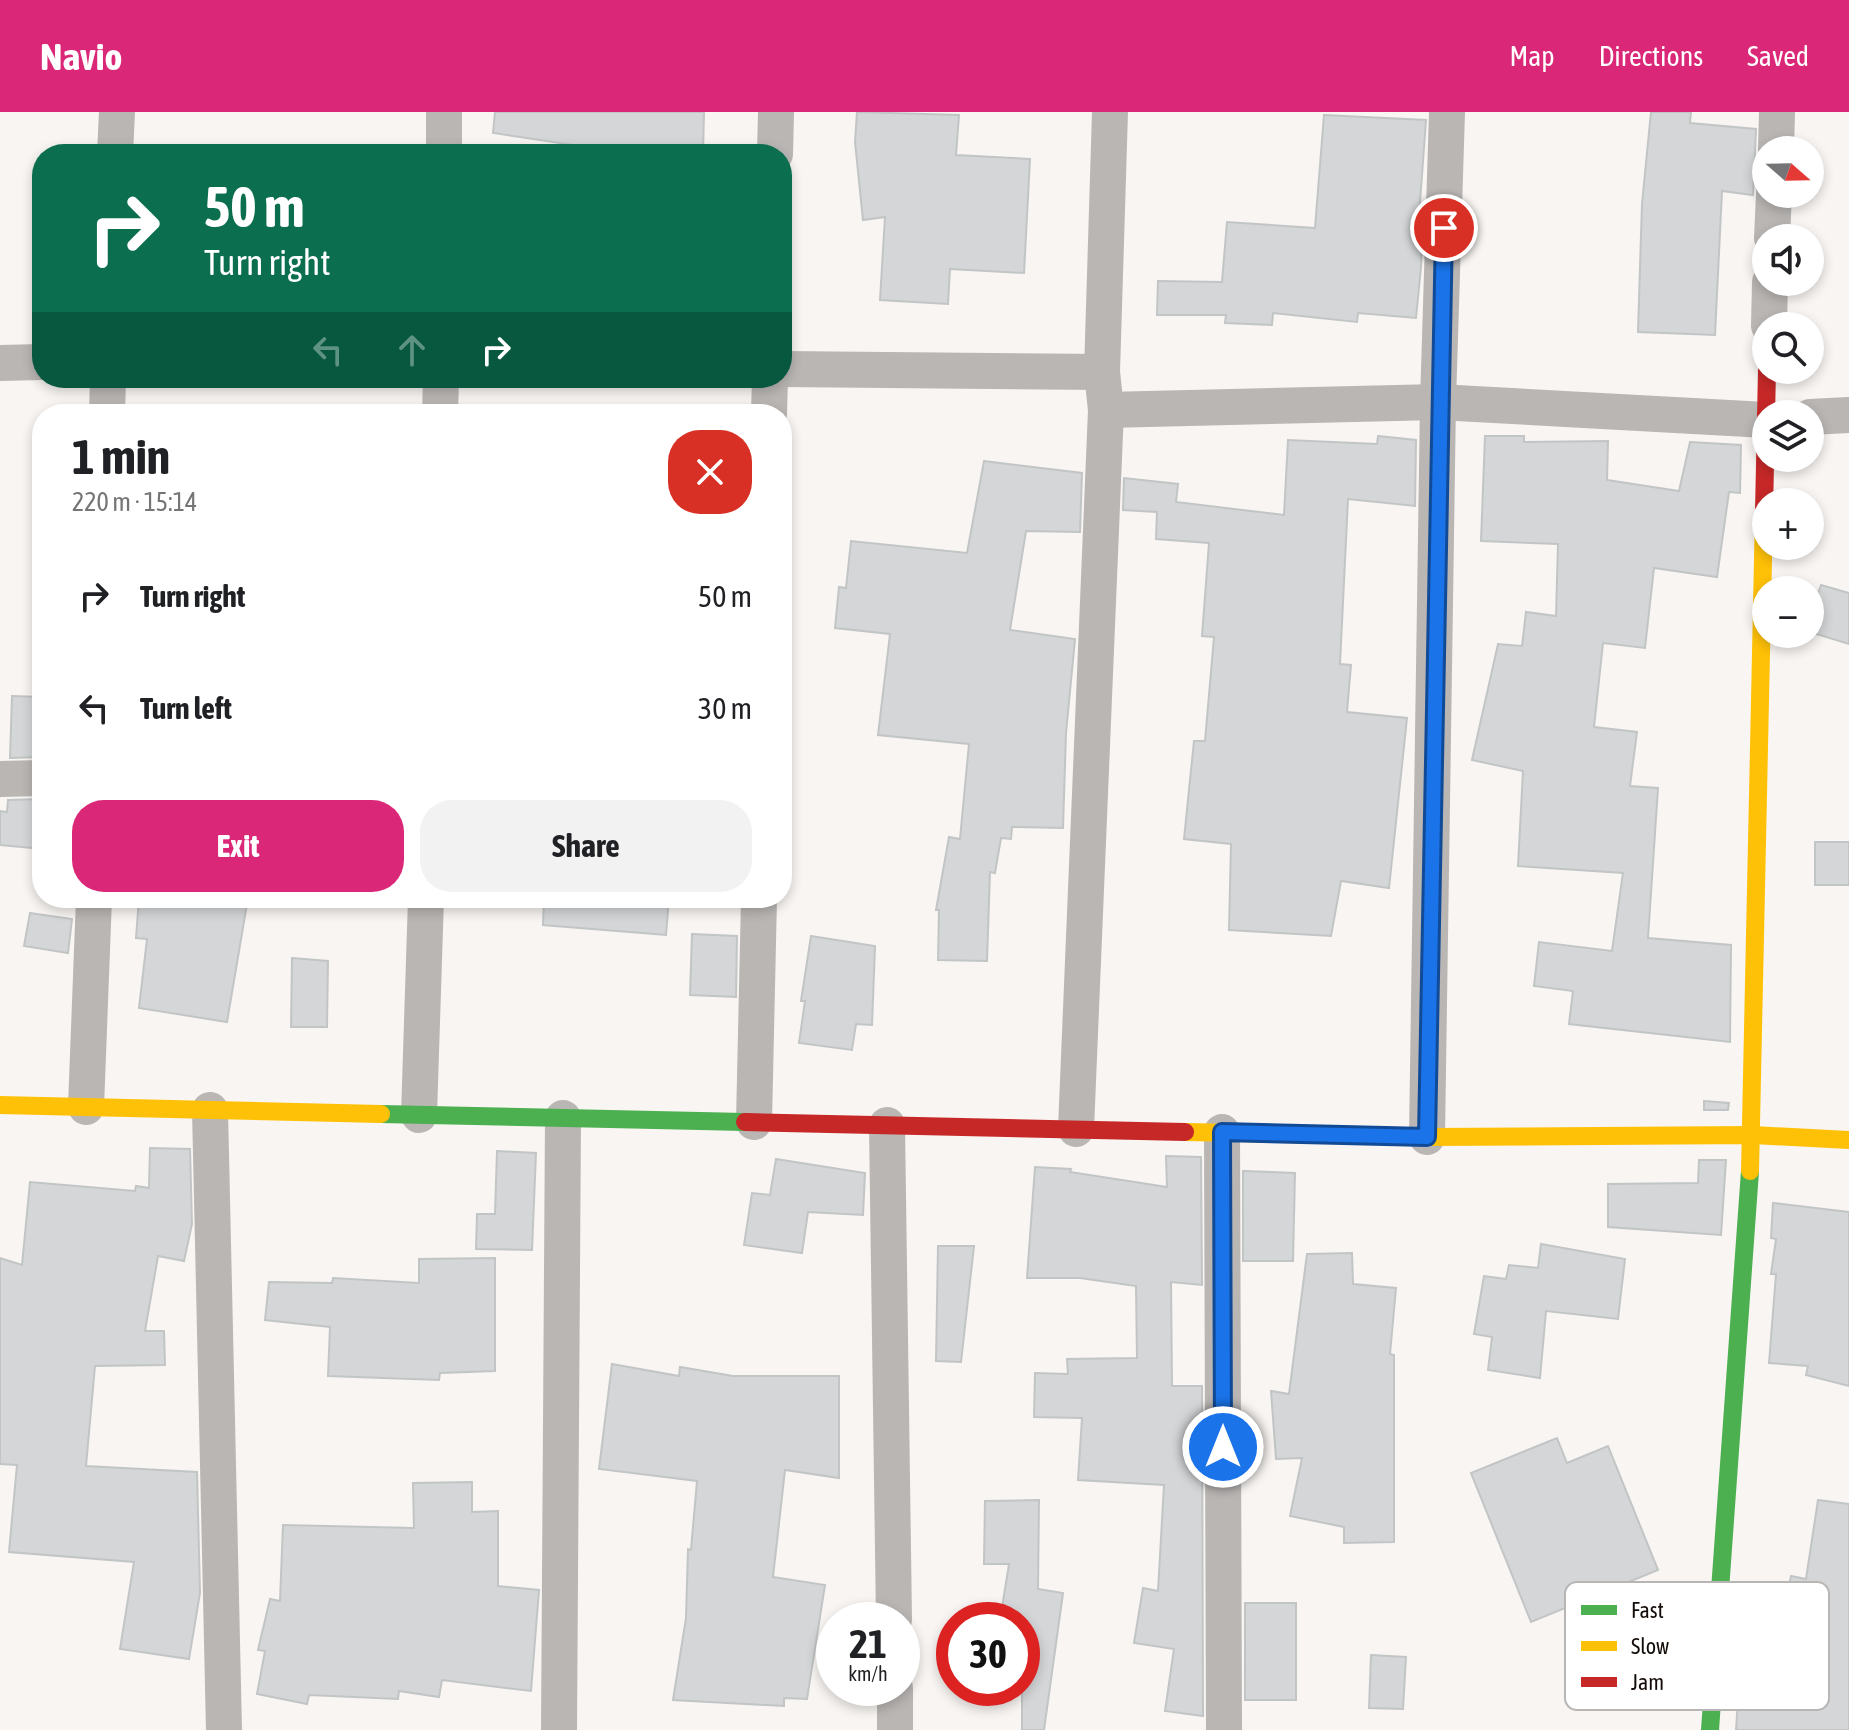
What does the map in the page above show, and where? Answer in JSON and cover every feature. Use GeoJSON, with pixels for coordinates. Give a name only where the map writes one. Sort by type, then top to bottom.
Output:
{"type":"FeatureCollection","features":[{"type":"Feature","properties":{"kind":"street"},"geometry":{"type":"LineString","coordinates":[[115,144],[117,112]]}},
{"type":"Feature","properties":{"kind":"street"},"geometry":{"type":"LineString","coordinates":[[444,112],[444,144]]}},
{"type":"Feature","properties":{"kind":"street"},"geometry":{"type":"LineString","coordinates":[[775,144],[776,112]]}},
{"type":"Feature","properties":{"kind":"street"},"geometry":{"type":"LineString","coordinates":[[1076,1129],[1106,410],[1102,372],[1110,112]]}},
{"type":"Feature","properties":{"kind":"street"},"geometry":{"type":"LineString","coordinates":[[1427,1137],[1438,402],[1447,112]]}},
{"type":"Feature","properties":{"kind":"street"},"geometry":{"type":"LineString","coordinates":[[1776,136],[1777,112]]}},
{"type":"Feature","properties":{"kind":"street"},"geometry":{"type":"LineString","coordinates":[[0,363],[32,362]]}},
{"type":"Feature","properties":{"kind":"street"},"geometry":{"type":"LineString","coordinates":[[792,369],[1102,372]]}},
{"type":"Feature","properties":{"kind":"street"},"geometry":{"type":"LineString","coordinates":[[1106,410],[1438,402],[1752,419]]}},
{"type":"Feature","properties":{"kind":"street"},"geometry":{"type":"LineString","coordinates":[[1824,416],[1849,415]]}},
{"type":"Feature","properties":{"kind":"street"},"geometry":{"type":"LineString","coordinates":[[1721,1582],[1753,1135],[1765,472]]}},
{"type":"Feature","properties":{"kind":"street"},"geometry":{"type":"LineString","coordinates":[[0,779],[32,778]]}},
{"type":"Feature","properties":{"kind":"street"},"geometry":{"type":"LineString","coordinates":[[86,1107],[94,908]]}},
{"type":"Feature","properties":{"kind":"street"},"geometry":{"type":"LineString","coordinates":[[419,1115],[426,908]]}},
{"type":"Feature","properties":{"kind":"street"},"geometry":{"type":"LineString","coordinates":[[754,1122],[759,908]]}},
{"type":"Feature","properties":{"kind":"street"},"geometry":{"type":"LineString","coordinates":[[0,1105],[1427,1137],[1753,1135],[1849,1140]]}},
{"type":"Feature","properties":{"kind":"street"},"geometry":{"type":"LineString","coordinates":[[210,1110],[224,1730]]}},
{"type":"Feature","properties":{"kind":"street"},"geometry":{"type":"LineString","coordinates":[[559,1730],[563,1118]]}},
{"type":"Feature","properties":{"kind":"street"},"geometry":{"type":"LineString","coordinates":[[887,1125],[894,1602]]}},
{"type":"Feature","properties":{"kind":"street"},"geometry":{"type":"LineString","coordinates":[[1222,1132],[1224,1730]]}},
{"type":"Feature","properties":{"kind":"street"},"geometry":{"type":"LineString","coordinates":[[895,1706],[895,1730]]}},
{"type":"Feature","properties":{"kind":"street"},"geometry":{"type":"LineString","coordinates":[[1710,1730],[1711,1710]]}},
{"type":"Feature","properties":{"kind":"building"},"geometry":{"type":"Polygon","coordinates":[[[495,112],[704,112],[703,144],[566,144],[493,133],[495,112]]]}},
{"type":"Feature","properties":{"kind":"building"},"geometry":{"type":"Polygon","coordinates":[[[857,112],[959,115],[956,155],[1030,159],[1024,273],[950,269],[948,304],[880,300],[885,217],[863,220],[855,142],[857,112]]]}},
{"type":"Feature","properties":{"kind":"building"},"geometry":{"type":"Polygon","coordinates":[[[1651,112],[1691,112],[1690,123],[1756,129],[1756,136],[1752,136],[1752,195],[1722,191],[1715,335],[1638,332],[1642,204],[1651,112]]]}},
{"type":"Feature","properties":{"kind":"building"},"geometry":{"type":"Polygon","coordinates":[[[1324,115],[1426,120],[1419,216],[1423,217],[1421,267],[1416,318],[1358,313],[1357,322],[1273,313],[1272,325],[1225,323],[1226,315],[1157,315],[1158,281],[1222,282],[1227,222],[1315,228],[1324,115]]]}},
{"type":"Feature","properties":{"kind":"building"},"geometry":{"type":"Polygon","coordinates":[[[1378,436],[1416,440],[1415,506],[1348,499],[1340,664],[1351,665],[1347,712],[1407,718],[1389,888],[1341,881],[1331,936],[1229,930],[1231,844],[1184,839],[1194,741],[1205,741],[1214,637],[1202,636],[1209,543],[1156,539],[1157,512],[1123,510],[1124,478],[1178,484],[1176,502],[1284,515],[1288,440],[1377,444],[1378,436]]]}},
{"type":"Feature","properties":{"kind":"building"},"geometry":{"type":"Polygon","coordinates":[[[1485,436],[1524,436],[1524,442],[1608,441],[1607,480],[1679,491],[1690,442],[1741,445],[1740,493],[1729,492],[1717,577],[1654,568],[1645,648],[1603,643],[1594,727],[1637,732],[1630,786],[1658,788],[1648,938],[1731,945],[1730,1042],[1569,1024],[1573,991],[1534,986],[1539,942],[1612,951],[1623,873],[1518,866],[1523,771],[1472,760],[1498,644],[1522,646],[1526,612],[1556,616],[1558,544],[1481,541],[1485,436]]]}},
{"type":"Feature","properties":{"kind":"building"},"geometry":{"type":"Polygon","coordinates":[[[984,461],[1082,473],[1080,532],[1026,531],[1010,630],[1075,639],[1066,733],[1063,828],[1012,827],[1011,839],[1001,838],[995,873],[990,872],[987,961],[938,960],[939,910],[936,910],[949,837],[960,839],[969,744],[878,735],[890,634],[835,628],[839,587],[846,588],[851,541],[967,553],[984,461]]]}},
{"type":"Feature","properties":{"kind":"building"},"geometry":{"type":"Polygon","coordinates":[[[1824,586],[1849,593],[1849,644],[1824,636],[1824,586]]]}},
{"type":"Feature","properties":{"kind":"building"},"geometry":{"type":"Polygon","coordinates":[[[12,696],[32,697],[32,757],[10,758],[12,696]]]}},
{"type":"Feature","properties":{"kind":"building"},"geometry":{"type":"Polygon","coordinates":[[[32,799],[32,848],[0,845],[0,811],[7,812],[8,800],[32,799]]]}},
{"type":"Feature","properties":{"kind":"building"},"geometry":{"type":"Polygon","coordinates":[[[1815,842],[1849,842],[1849,885],[1815,885],[1815,842]]]}},
{"type":"Feature","properties":{"kind":"building"},"geometry":{"type":"Polygon","coordinates":[[[138,908],[246,908],[227,1022],[139,1008],[147,939],[136,938],[138,908]]]}},
{"type":"Feature","properties":{"kind":"building"},"geometry":{"type":"Polygon","coordinates":[[[544,908],[668,908],[666,935],[543,925],[544,908]]]}},
{"type":"Feature","properties":{"kind":"building"},"geometry":{"type":"Polygon","coordinates":[[[30,913],[72,919],[68,953],[24,946],[30,913]]]}},
{"type":"Feature","properties":{"kind":"building"},"geometry":{"type":"Polygon","coordinates":[[[692,934],[737,936],[736,997],[690,995],[692,934]]]}},
{"type":"Feature","properties":{"kind":"building"},"geometry":{"type":"Polygon","coordinates":[[[811,936],[875,946],[872,1025],[856,1024],[852,1050],[799,1043],[805,1001],[801,1001],[811,936]]]}},
{"type":"Feature","properties":{"kind":"building"},"geometry":{"type":"Polygon","coordinates":[[[292,958],[328,961],[327,1027],[291,1027],[292,958]]]}},
{"type":"Feature","properties":{"kind":"building"},"geometry":{"type":"Polygon","coordinates":[[[1704,1101],[1729,1103],[1728,1110],[1704,1110],[1704,1101]]]}},
{"type":"Feature","properties":{"kind":"building"},"geometry":{"type":"Polygon","coordinates":[[[150,1148],[190,1149],[192,1224],[184,1261],[158,1256],[145,1331],[164,1331],[165,1365],[95,1366],[86,1466],[197,1472],[200,1593],[189,1659],[120,1649],[134,1562],[9,1552],[17,1465],[0,1464],[0,1258],[22,1265],[30,1182],[135,1191],[136,1186],[149,1188],[150,1148]]]}},
{"type":"Feature","properties":{"kind":"building"},"geometry":{"type":"Polygon","coordinates":[[[497,1151],[536,1153],[532,1250],[476,1249],[477,1214],[495,1214],[497,1151]]]}},
{"type":"Feature","properties":{"kind":"building"},"geometry":{"type":"Polygon","coordinates":[[[1166,1156],[1201,1157],[1202,1285],[1171,1282],[1172,1386],[1202,1386],[1203,1716],[1165,1711],[1174,1649],[1134,1643],[1143,1588],[1158,1591],[1164,1485],[1078,1480],[1082,1418],[1034,1417],[1035,1373],[1068,1374],[1067,1359],[1137,1358],[1136,1286],[1080,1278],[1027,1278],[1035,1167],[1071,1169],[1070,1172],[1167,1187],[1166,1156]]]}},
{"type":"Feature","properties":{"kind":"building"},"geometry":{"type":"Polygon","coordinates":[[[776,1159],[865,1173],[863,1215],[808,1212],[802,1253],[744,1245],[752,1193],[770,1195],[776,1159]]]}},
{"type":"Feature","properties":{"kind":"building"},"geometry":{"type":"Polygon","coordinates":[[[1699,1160],[1726,1160],[1721,1235],[1608,1227],[1608,1184],[1698,1183],[1699,1160]]]}},
{"type":"Feature","properties":{"kind":"building"},"geometry":{"type":"Polygon","coordinates":[[[1243,1171],[1295,1173],[1293,1261],[1243,1261],[1243,1171]]]}},
{"type":"Feature","properties":{"kind":"building"},"geometry":{"type":"Polygon","coordinates":[[[1773,1203],[1849,1212],[1849,1386],[1806,1375],[1808,1366],[1769,1363],[1776,1274],[1771,1274],[1776,1239],[1771,1238],[1773,1203]]]}},
{"type":"Feature","properties":{"kind":"building"},"geometry":{"type":"Polygon","coordinates":[[[1541,1244],[1625,1259],[1618,1319],[1546,1311],[1540,1378],[1488,1370],[1492,1337],[1474,1334],[1484,1276],[1506,1279],[1509,1265],[1538,1268],[1541,1244]]]}},
{"type":"Feature","properties":{"kind":"building"},"geometry":{"type":"Polygon","coordinates":[[[938,1246],[974,1246],[961,1362],[936,1361],[938,1246]]]}},
{"type":"Feature","properties":{"kind":"building"},"geometry":{"type":"Polygon","coordinates":[[[1352,1253],[1353,1284],[1396,1288],[1390,1354],[1394,1355],[1394,1542],[1344,1543],[1344,1527],[1290,1516],[1302,1458],[1276,1459],[1271,1391],[1289,1394],[1307,1254],[1352,1253]]]}},
{"type":"Feature","properties":{"kind":"building"},"geometry":{"type":"Polygon","coordinates":[[[495,1258],[495,1371],[440,1373],[439,1380],[328,1376],[330,1327],[265,1320],[269,1282],[332,1283],[333,1278],[419,1283],[419,1259],[495,1258]]]}},
{"type":"Feature","properties":{"kind":"building"},"geometry":{"type":"Polygon","coordinates":[[[612,1364],[679,1376],[680,1367],[733,1376],[839,1376],[839,1478],[785,1470],[773,1577],[825,1585],[822,1602],[816,1602],[816,1642],[807,1699],[784,1698],[784,1706],[673,1700],[686,1618],[688,1549],[691,1550],[697,1481],[599,1469],[612,1364]]]}},
{"type":"Feature","properties":{"kind":"building"},"geometry":{"type":"Polygon","coordinates":[[[1557,1438],[1567,1463],[1608,1446],[1658,1570],[1629,1582],[1565,1582],[1565,1608],[1531,1622],[1471,1473],[1557,1438]]]}},
{"type":"Feature","properties":{"kind":"building"},"geometry":{"type":"Polygon","coordinates":[[[472,1482],[472,1512],[498,1511],[498,1586],[539,1590],[531,1691],[442,1680],[439,1697],[399,1691],[398,1699],[309,1695],[307,1704],[257,1694],[265,1651],[258,1650],[270,1599],[280,1601],[283,1525],[414,1528],[413,1483],[472,1482]]]}},
{"type":"Feature","properties":{"kind":"building"},"geometry":{"type":"Polygon","coordinates":[[[1039,1500],[1038,1589],[1063,1593],[1044,1730],[1022,1730],[1022,1706],[1040,1706],[1040,1602],[1003,1602],[1009,1564],[984,1564],[985,1501],[1039,1500]]]}},
{"type":"Feature","properties":{"kind":"building"},"geometry":{"type":"Polygon","coordinates":[[[1818,1500],[1849,1504],[1849,1730],[1736,1730],[1737,1710],[1829,1710],[1829,1582],[1790,1582],[1791,1576],[1806,1579],[1818,1500]]]}},
{"type":"Feature","properties":{"kind":"building"},"geometry":{"type":"Polygon","coordinates":[[[1245,1603],[1296,1603],[1296,1700],[1245,1700],[1245,1603]]]}},
{"type":"Feature","properties":{"kind":"building"},"geometry":{"type":"Polygon","coordinates":[[[1371,1655],[1406,1657],[1403,1709],[1369,1708],[1371,1655]]]}},
{"type":"Feature","properties":{"kind":"traffic: fast"},"geometry":{"type":"LineString","coordinates":[[381,1114],[745,1122]]}},
{"type":"Feature","properties":{"kind":"traffic: fast"},"geometry":{"type":"LineString","coordinates":[[1721,1582],[1750,1171]]}},
{"type":"Feature","properties":{"kind":"traffic: fast"},"geometry":{"type":"LineString","coordinates":[[1710,1730],[1711,1710]]}},
{"type":"Feature","properties":{"kind":"traffic: slow"},"geometry":{"type":"LineString","coordinates":[[1750,1171],[1763,560]]}},
{"type":"Feature","properties":{"kind":"traffic: slow"},"geometry":{"type":"LineString","coordinates":[[0,1105],[381,1114]]}},
{"type":"Feature","properties":{"kind":"traffic: slow"},"geometry":{"type":"LineString","coordinates":[[1185,1132],[1427,1137],[1753,1135],[1849,1140]]}},
{"type":"Feature","properties":{"kind":"traffic: jam"},"geometry":{"type":"LineString","coordinates":[[1765,488],[1767,384]]}},
{"type":"Feature","properties":{"kind":"traffic: jam"},"geometry":{"type":"LineString","coordinates":[[745,1122],[1185,1132]]}},
{"type":"Feature","properties":{"kind":"route"},"geometry":{"type":"LineString","coordinates":[[1223,1447],[1222,1132],[1427,1137],[1438,402],[1444,228]]}}]}
